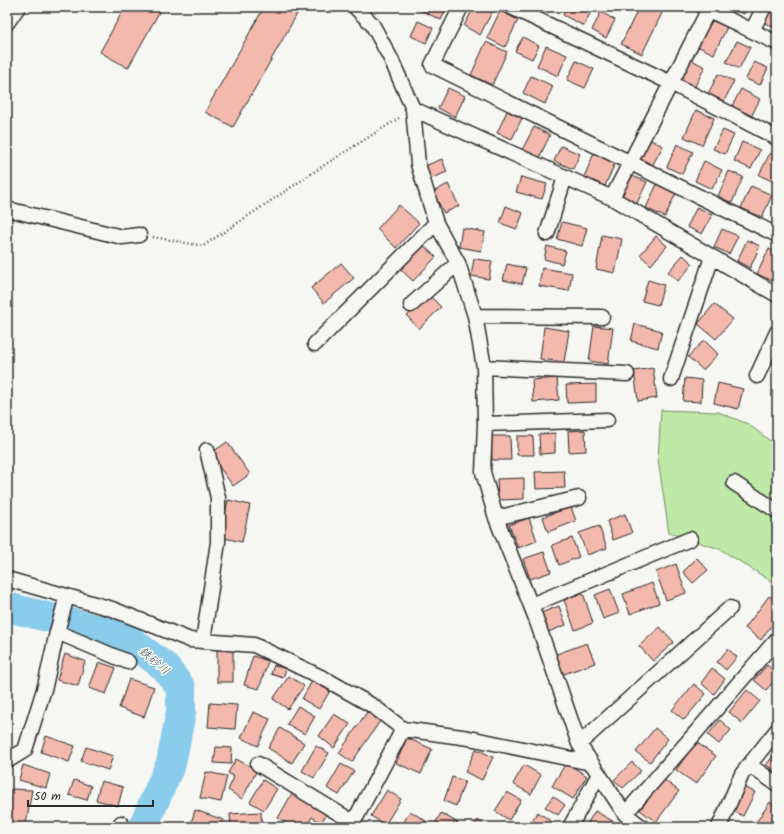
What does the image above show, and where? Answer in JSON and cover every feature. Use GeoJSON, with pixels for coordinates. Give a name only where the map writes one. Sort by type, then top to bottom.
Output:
{"type":"FeatureCollection","features":[{"type":"Feature","properties":{"kind":"street"},"geometry":{"type":"LineString","coordinates":[[7,23],[18,7]]}},
{"type":"Feature","properties":{"kind":"street"},"geometry":{"type":"LineString","coordinates":[[355,7],[372,24],[376,31],[391,59],[413,109],[418,164],[436,223],[458,263],[475,316],[484,367],[486,424],[483,472],[496,518],[531,605],[579,744],[624,814],[642,827]]}},
{"type":"Feature","properties":{"kind":"street"},"geometry":{"type":"LineString","coordinates":[[461,7],[432,66],[777,235]]}},
{"type":"Feature","properties":{"kind":"street"},"geometry":{"type":"LineString","coordinates":[[511,7],[671,83],[777,138]]}},
{"type":"Feature","properties":{"kind":"street"},"geometry":{"type":"LineString","coordinates":[[752,31],[764,7]]}},
{"type":"Feature","properties":{"kind":"street"},"geometry":{"type":"LineString","coordinates":[[612,198],[671,83],[707,8],[777,43]]}},
{"type":"Feature","properties":{"kind":"street"},"geometry":{"type":"LineString","coordinates":[[413,109],[612,198],[777,295]]}},
{"type":"Feature","properties":{"kind":"street"},"geometry":{"type":"LineString","coordinates":[[547,234],[565,177]]}},
{"type":"Feature","properties":{"kind":"street"},"geometry":{"type":"LineString","coordinates":[[7,209],[122,237],[139,235]]}},
{"type":"Feature","properties":{"kind":"street"},"geometry":{"type":"LineString","coordinates":[[315,344],[436,223]]}},
{"type":"Feature","properties":{"kind":"street"},"geometry":{"type":"LineString","coordinates":[[671,379],[712,257]]}},
{"type":"Feature","properties":{"kind":"street"},"geometry":{"type":"LineString","coordinates":[[411,305],[458,263]]}},
{"type":"Feature","properties":{"kind":"street"},"geometry":{"type":"LineString","coordinates":[[475,316],[602,317]]}},
{"type":"Feature","properties":{"kind":"street"},"geometry":{"type":"LineString","coordinates":[[757,376],[777,332]]}},
{"type":"Feature","properties":{"kind":"street"},"geometry":{"type":"LineString","coordinates":[[484,367],[627,374]]}},
{"type":"Feature","properties":{"kind":"street"},"geometry":{"type":"LineString","coordinates":[[486,424],[607,420]]}},
{"type":"Feature","properties":{"kind":"street"},"geometry":{"type":"LineString","coordinates":[[203,641],[218,542],[218,498],[207,450]]}},
{"type":"Feature","properties":{"kind":"street"},"geometry":{"type":"LineString","coordinates":[[734,483],[777,511]]}},
{"type":"Feature","properties":{"kind":"street"},"geometry":{"type":"LineString","coordinates":[[496,518],[578,498]]}},
{"type":"Feature","properties":{"kind":"street"},"geometry":{"type":"LineString","coordinates":[[531,605],[690,539]]}},
{"type":"Feature","properties":{"kind":"street"},"geometry":{"type":"LineString","coordinates":[[7,579],[112,609],[190,640],[254,644],[327,680],[373,706],[403,729],[469,738],[595,769]]}},
{"type":"Feature","properties":{"kind":"street"},"geometry":{"type":"LineString","coordinates":[[7,762],[25,750],[45,686],[56,632],[67,596]]}},
{"type":"Feature","properties":{"kind":"street"},"geometry":{"type":"LineString","coordinates":[[579,744],[730,608]]}},
{"type":"Feature","properties":{"kind":"street"},"geometry":{"type":"LineString","coordinates":[[56,632],[128,662]]}},
{"type":"Feature","properties":{"kind":"street"},"geometry":{"type":"LineString","coordinates":[[624,814],[777,639]]}},
{"type":"Feature","properties":{"kind":"street"},"geometry":{"type":"LineString","coordinates":[[258,764],[352,825],[403,729]]}},
{"type":"Feature","properties":{"kind":"street"},"geometry":{"type":"LineString","coordinates":[[719,827],[742,774],[777,730]]}},
{"type":"Feature","properties":{"kind":"street"},"geometry":{"type":"LineString","coordinates":[[749,765],[777,784]]}},
{"type":"Feature","properties":{"kind":"street"},"geometry":{"type":"LineString","coordinates":[[570,827],[595,769]]}},
{"type":"Feature","properties":{"kind":"path"},"geometry":{"type":"LineString","coordinates":[[139,235],[203,246],[326,164],[413,109]]}},
{"type":"Feature","properties":{"kind":"green space"},"geometry":{"type":"Polygon","coordinates":[[[661,410],[718,412],[748,424],[777,446],[777,585],[720,549],[669,533],[658,459],[661,410]]]}},
{"type":"Feature","properties":{"kind":"building"},"geometry":{"type":"Polygon","coordinates":[[[125,7],[162,7],[128,68],[100,52],[125,7]]]}},
{"type":"Feature","properties":{"kind":"building"},"geometry":{"type":"Polygon","coordinates":[[[264,7],[301,7],[233,127],[205,112],[264,7]]]}},
{"type":"Feature","properties":{"kind":"building"},"geometry":{"type":"Polygon","coordinates":[[[419,7],[447,7],[441,20],[418,9],[419,7]]]}},
{"type":"Feature","properties":{"kind":"building"},"geometry":{"type":"Polygon","coordinates":[[[474,7],[494,8],[480,35],[464,26],[474,7]]]}},
{"type":"Feature","properties":{"kind":"building"},"geometry":{"type":"Polygon","coordinates":[[[567,7],[593,7],[584,26],[563,15],[567,7]]]}},
{"type":"Feature","properties":{"kind":"building"},"geometry":{"type":"Polygon","coordinates":[[[639,7],[659,7],[664,9],[642,54],[621,44],[639,7]]]}},
{"type":"Feature","properties":{"kind":"building"},"geometry":{"type":"Polygon","coordinates":[[[729,7],[747,7],[744,14],[729,7]]]}},
{"type":"Feature","properties":{"kind":"building"},"geometry":{"type":"Polygon","coordinates":[[[770,7],[777,7],[777,29],[763,22],[770,7]]]}},
{"type":"Feature","properties":{"kind":"building"},"geometry":{"type":"Polygon","coordinates":[[[500,11],[518,20],[505,47],[487,38],[500,11]]]}},
{"type":"Feature","properties":{"kind":"building"},"geometry":{"type":"Polygon","coordinates":[[[601,12],[615,20],[606,38],[592,30],[601,12]]]}},
{"type":"Feature","properties":{"kind":"building"},"geometry":{"type":"Polygon","coordinates":[[[709,19],[727,27],[714,54],[697,46],[709,19]]]}},
{"type":"Feature","properties":{"kind":"building"},"geometry":{"type":"Polygon","coordinates":[[[418,21],[433,28],[426,43],[411,36],[418,21]]]}},
{"type":"Feature","properties":{"kind":"building"},"geometry":{"type":"Polygon","coordinates":[[[523,37],[539,46],[532,59],[515,51],[523,37]]]}},
{"type":"Feature","properties":{"kind":"building"},"geometry":{"type":"Polygon","coordinates":[[[737,41],[750,47],[739,69],[726,62],[737,41]]]}},
{"type":"Feature","properties":{"kind":"building"},"geometry":{"type":"Polygon","coordinates":[[[486,42],[507,52],[492,85],[471,75],[486,42]]]}},
{"type":"Feature","properties":{"kind":"building"},"geometry":{"type":"Polygon","coordinates":[[[546,46],[567,55],[558,76],[537,66],[546,46]]]}},
{"type":"Feature","properties":{"kind":"building"},"geometry":{"type":"Polygon","coordinates":[[[688,58],[705,67],[694,88],[678,80],[688,58]]]}},
{"type":"Feature","properties":{"kind":"building"},"geometry":{"type":"Polygon","coordinates":[[[576,61],[594,69],[585,88],[567,80],[576,61]]]}},
{"type":"Feature","properties":{"kind":"building"},"geometry":{"type":"Polygon","coordinates":[[[754,62],[768,68],[760,85],[746,79],[754,62]]]}},
{"type":"Feature","properties":{"kind":"building"},"geometry":{"type":"Polygon","coordinates":[[[718,74],[734,81],[724,101],[708,94],[718,74]]]}},
{"type":"Feature","properties":{"kind":"building"},"geometry":{"type":"Polygon","coordinates":[[[531,76],[553,86],[545,104],[523,93],[531,76]]]}},
{"type":"Feature","properties":{"kind":"building"},"geometry":{"type":"Polygon","coordinates":[[[448,88],[465,96],[455,117],[438,108],[448,88]]]}},
{"type":"Feature","properties":{"kind":"building"},"geometry":{"type":"Polygon","coordinates":[[[741,89],[760,99],[750,119],[730,110],[741,89]]]}},
{"type":"Feature","properties":{"kind":"building"},"geometry":{"type":"Polygon","coordinates":[[[696,110],[714,118],[702,145],[684,137],[696,110]]]}},
{"type":"Feature","properties":{"kind":"building"},"geometry":{"type":"Polygon","coordinates":[[[507,111],[522,118],[512,139],[497,133],[507,111]]]}},
{"type":"Feature","properties":{"kind":"building"},"geometry":{"type":"Polygon","coordinates":[[[534,127],[550,135],[539,158],[522,150],[534,127]]]}},
{"type":"Feature","properties":{"kind":"building"},"geometry":{"type":"Polygon","coordinates":[[[723,130],[734,135],[725,154],[713,149],[723,130]]]}},
{"type":"Feature","properties":{"kind":"building"},"geometry":{"type":"Polygon","coordinates":[[[647,138],[663,146],[652,166],[637,159],[647,138]]]}},
{"type":"Feature","properties":{"kind":"building"},"geometry":{"type":"Polygon","coordinates":[[[742,142],[760,150],[751,169],[734,161],[742,142]]]}},
{"type":"Feature","properties":{"kind":"building"},"geometry":{"type":"Polygon","coordinates":[[[677,144],[693,152],[682,174],[667,167],[677,144]]]}},
{"type":"Feature","properties":{"kind":"building"},"geometry":{"type":"Polygon","coordinates":[[[561,146],[580,154],[573,169],[554,161],[561,146]]]}},
{"type":"Feature","properties":{"kind":"building"},"geometry":{"type":"Polygon","coordinates":[[[594,153],[615,163],[605,186],[584,177],[594,153]]]}},
{"type":"Feature","properties":{"kind":"building"},"geometry":{"type":"Polygon","coordinates":[[[770,153],[777,156],[776,183],[759,175],[770,153]]]}},
{"type":"Feature","properties":{"kind":"building"},"geometry":{"type":"Polygon","coordinates":[[[442,159],[447,172],[430,179],[425,166],[442,159]]]}},
{"type":"Feature","properties":{"kind":"building"},"geometry":{"type":"Polygon","coordinates":[[[704,161],[722,170],[712,189],[695,181],[704,161]]]}},
{"type":"Feature","properties":{"kind":"building"},"geometry":{"type":"Polygon","coordinates":[[[729,171],[743,177],[732,203],[718,196],[729,171]]]}},
{"type":"Feature","properties":{"kind":"building"},"geometry":{"type":"Polygon","coordinates":[[[630,175],[647,182],[637,203],[620,195],[630,175]]]}},
{"type":"Feature","properties":{"kind":"building"},"geometry":{"type":"Polygon","coordinates":[[[521,177],[547,184],[542,199],[516,192],[521,177]]]}},
{"type":"Feature","properties":{"kind":"building"},"geometry":{"type":"Polygon","coordinates":[[[448,184],[459,206],[444,213],[433,192],[448,184]]]}},
{"type":"Feature","properties":{"kind":"building"},"geometry":{"type":"Polygon","coordinates":[[[657,184],[676,193],[665,217],[646,208],[657,184]]]}},
{"type":"Feature","properties":{"kind":"building"},"geometry":{"type":"Polygon","coordinates":[[[751,186],[772,195],[762,217],[741,208],[751,186]]]}},
{"type":"Feature","properties":{"kind":"building"},"geometry":{"type":"Polygon","coordinates":[[[399,205],[419,223],[396,248],[377,229],[399,205]]]}},
{"type":"Feature","properties":{"kind":"building"},"geometry":{"type":"Polygon","coordinates":[[[506,206],[523,213],[517,229],[500,223],[506,206]]]}},
{"type":"Feature","properties":{"kind":"building"},"geometry":{"type":"Polygon","coordinates":[[[697,207],[712,215],[702,234],[687,227],[697,207]]]}},
{"type":"Feature","properties":{"kind":"building"},"geometry":{"type":"Polygon","coordinates":[[[777,209],[777,222],[772,220],[777,209]]]}},
{"type":"Feature","properties":{"kind":"building"},"geometry":{"type":"Polygon","coordinates":[[[562,222],[587,228],[582,246],[557,239],[562,222]]]}},
{"type":"Feature","properties":{"kind":"building"},"geometry":{"type":"Polygon","coordinates":[[[462,228],[485,232],[481,251],[459,247],[462,228]]]}},
{"type":"Feature","properties":{"kind":"building"},"geometry":{"type":"Polygon","coordinates":[[[722,229],[738,236],[729,254],[714,247],[722,229]]]}},
{"type":"Feature","properties":{"kind":"building"},"geometry":{"type":"Polygon","coordinates":[[[602,235],[622,239],[615,273],[596,269],[602,235]]]}},
{"type":"Feature","properties":{"kind":"building"},"geometry":{"type":"Polygon","coordinates":[[[656,236],[667,246],[651,265],[640,255],[656,236]]]}},
{"type":"Feature","properties":{"kind":"building"},"geometry":{"type":"Polygon","coordinates":[[[747,240],[760,246],[750,268],[737,261],[747,240]]]}},
{"type":"Feature","properties":{"kind":"building"},"geometry":{"type":"Polygon","coordinates":[[[422,244],[436,257],[413,281],[399,268],[422,244]]]}},
{"type":"Feature","properties":{"kind":"building"},"geometry":{"type":"Polygon","coordinates":[[[547,246],[566,251],[562,264],[544,259],[547,246]]]}},
{"type":"Feature","properties":{"kind":"building"},"geometry":{"type":"Polygon","coordinates":[[[769,249],[777,253],[777,267],[771,280],[757,274],[769,249]]]}},
{"type":"Feature","properties":{"kind":"building"},"geometry":{"type":"Polygon","coordinates":[[[683,255],[693,264],[678,281],[668,272],[683,255]]]}},
{"type":"Feature","properties":{"kind":"building"},"geometry":{"type":"Polygon","coordinates":[[[474,259],[492,261],[489,279],[471,276],[474,259]]]}},
{"type":"Feature","properties":{"kind":"building"},"geometry":{"type":"Polygon","coordinates":[[[341,263],[354,278],[324,303],[311,288],[341,263]]]}},
{"type":"Feature","properties":{"kind":"building"},"geometry":{"type":"Polygon","coordinates":[[[507,264],[526,268],[522,284],[503,280],[507,264]]]}},
{"type":"Feature","properties":{"kind":"building"},"geometry":{"type":"Polygon","coordinates":[[[542,268],[572,273],[569,291],[539,286],[542,268]]]}},
{"type":"Feature","properties":{"kind":"building"},"geometry":{"type":"Polygon","coordinates":[[[648,280],[664,285],[658,305],[642,301],[648,280]]]}},
{"type":"Feature","properties":{"kind":"building"},"geometry":{"type":"Polygon","coordinates":[[[429,295],[441,307],[419,329],[407,316],[429,295]]]}},
{"type":"Feature","properties":{"kind":"building"},"geometry":{"type":"Polygon","coordinates":[[[714,304],[733,319],[716,339],[698,324],[714,304]]]}},
{"type":"Feature","properties":{"kind":"building"},"geometry":{"type":"Polygon","coordinates":[[[635,324],[662,331],[658,348],[631,341],[635,324]]]}},
{"type":"Feature","properties":{"kind":"building"},"geometry":{"type":"Polygon","coordinates":[[[594,326],[613,328],[608,364],[589,361],[594,326]]]}},
{"type":"Feature","properties":{"kind":"building"},"geometry":{"type":"Polygon","coordinates":[[[544,327],[569,331],[564,362],[540,359],[544,327]]]}},
{"type":"Feature","properties":{"kind":"building"},"geometry":{"type":"Polygon","coordinates":[[[704,340],[718,354],[703,370],[688,357],[704,340]]]}},
{"type":"Feature","properties":{"kind":"building"},"geometry":{"type":"Polygon","coordinates":[[[653,368],[657,398],[638,401],[634,371],[653,368]]]}},
{"type":"Feature","properties":{"kind":"building"},"geometry":{"type":"Polygon","coordinates":[[[557,378],[559,400],[533,402],[532,380],[557,378]]]}},
{"type":"Feature","properties":{"kind":"building"},"geometry":{"type":"Polygon","coordinates":[[[685,378],[702,380],[701,402],[683,401],[685,378]]]}},
{"type":"Feature","properties":{"kind":"building"},"geometry":{"type":"Polygon","coordinates":[[[718,383],[743,389],[738,409],[714,403],[718,383]]]}},
{"type":"Feature","properties":{"kind":"building"},"geometry":{"type":"Polygon","coordinates":[[[596,384],[596,402],[567,403],[566,385],[596,384]]]}},
{"type":"Feature","properties":{"kind":"building"},"geometry":{"type":"Polygon","coordinates":[[[585,430],[586,451],[569,452],[568,431],[585,430]]]}},
{"type":"Feature","properties":{"kind":"building"},"geometry":{"type":"Polygon","coordinates":[[[555,433],[555,453],[540,454],[539,434],[555,433]]]}},
{"type":"Feature","properties":{"kind":"building"},"geometry":{"type":"Polygon","coordinates":[[[491,436],[510,436],[511,460],[492,460],[491,436]]]}},
{"type":"Feature","properties":{"kind":"building"},"geometry":{"type":"Polygon","coordinates":[[[517,436],[533,436],[534,455],[517,455],[517,436]]]}},
{"type":"Feature","properties":{"kind":"building"},"geometry":{"type":"Polygon","coordinates":[[[227,442],[250,474],[233,486],[210,454],[227,442]]]}},
{"type":"Feature","properties":{"kind":"building"},"geometry":{"type":"Polygon","coordinates":[[[564,471],[565,488],[536,489],[535,472],[564,471]]]}},
{"type":"Feature","properties":{"kind":"building"},"geometry":{"type":"Polygon","coordinates":[[[524,478],[524,499],[498,500],[497,479],[524,478]]]}},
{"type":"Feature","properties":{"kind":"building"},"geometry":{"type":"Polygon","coordinates":[[[228,500],[250,505],[242,542],[220,537],[228,500]]]}},
{"type":"Feature","properties":{"kind":"building"},"geometry":{"type":"Polygon","coordinates":[[[571,507],[576,521],[548,532],[543,517],[571,507]]]}},
{"type":"Feature","properties":{"kind":"building"},"geometry":{"type":"Polygon","coordinates":[[[625,514],[632,533],[613,540],[607,521],[625,514]]]}},
{"type":"Feature","properties":{"kind":"building"},"geometry":{"type":"Polygon","coordinates":[[[529,518],[537,541],[518,548],[509,525],[529,518]]]}},
{"type":"Feature","properties":{"kind":"building"},"geometry":{"type":"Polygon","coordinates":[[[599,526],[607,548],[587,555],[579,533],[599,526]]]}},
{"type":"Feature","properties":{"kind":"building"},"geometry":{"type":"Polygon","coordinates":[[[572,538],[579,557],[559,565],[552,545],[572,538]]]}},
{"type":"Feature","properties":{"kind":"building"},"geometry":{"type":"Polygon","coordinates":[[[544,552],[551,572],[530,579],[523,559],[544,552]]]}},
{"type":"Feature","properties":{"kind":"building"},"geometry":{"type":"Polygon","coordinates":[[[697,558],[708,570],[693,583],[683,572],[697,558]]]}},
{"type":"Feature","properties":{"kind":"building"},"geometry":{"type":"Polygon","coordinates":[[[676,564],[686,593],[666,600],[656,572],[676,564]]]}},
{"type":"Feature","properties":{"kind":"building"},"geometry":{"type":"Polygon","coordinates":[[[652,583],[659,603],[630,614],[623,594],[652,583]]]}},
{"type":"Feature","properties":{"kind":"building"},"geometry":{"type":"Polygon","coordinates":[[[610,589],[619,613],[603,619],[595,595],[610,589]]]}},
{"type":"Feature","properties":{"kind":"building"},"geometry":{"type":"Polygon","coordinates":[[[583,593],[593,623],[575,630],[564,600],[583,593]]]}},
{"type":"Feature","properties":{"kind":"building"},"geometry":{"type":"Polygon","coordinates":[[[769,596],[777,601],[777,618],[761,640],[745,628],[769,596]]]}},
{"type":"Feature","properties":{"kind":"building"},"geometry":{"type":"Polygon","coordinates":[[[559,606],[566,625],[548,632],[541,613],[559,606]]]}},
{"type":"Feature","properties":{"kind":"building"},"geometry":{"type":"Polygon","coordinates":[[[660,627],[674,642],[653,661],[639,646],[660,627]]]}},
{"type":"Feature","properties":{"kind":"building"},"geometry":{"type":"Polygon","coordinates":[[[587,643],[595,663],[561,675],[554,655],[587,643]]]}},
{"type":"Feature","properties":{"kind":"building"},"geometry":{"type":"Polygon","coordinates":[[[728,649],[737,657],[726,670],[717,662],[728,649]]]}},
{"type":"Feature","properties":{"kind":"building"},"geometry":{"type":"Polygon","coordinates":[[[217,650],[233,650],[233,682],[217,682],[217,650]]]}},
{"type":"Feature","properties":{"kind":"building"},"geometry":{"type":"Polygon","coordinates":[[[777,652],[777,664],[771,659],[777,652]]]}},
{"type":"Feature","properties":{"kind":"building"},"geometry":{"type":"Polygon","coordinates":[[[65,654],[85,661],[78,686],[57,680],[65,654]]]}},
{"type":"Feature","properties":{"kind":"building"},"geometry":{"type":"Polygon","coordinates":[[[253,656],[268,661],[259,689],[244,685],[253,656]]]}},
{"type":"Feature","properties":{"kind":"building"},"geometry":{"type":"Polygon","coordinates":[[[99,662],[116,668],[106,694],[89,688],[99,662]]]}},
{"type":"Feature","properties":{"kind":"building"},"geometry":{"type":"Polygon","coordinates":[[[274,665],[286,669],[283,678],[271,674],[274,665]]]}},
{"type":"Feature","properties":{"kind":"building"},"geometry":{"type":"Polygon","coordinates":[[[767,665],[777,673],[777,678],[766,690],[754,680],[767,665]]]}},
{"type":"Feature","properties":{"kind":"building"},"geometry":{"type":"Polygon","coordinates":[[[712,668],[725,679],[714,694],[701,683],[712,668]]]}},
{"type":"Feature","properties":{"kind":"building"},"geometry":{"type":"Polygon","coordinates":[[[289,676],[304,686],[288,709],[273,699],[289,676]]]}},
{"type":"Feature","properties":{"kind":"building"},"geometry":{"type":"Polygon","coordinates":[[[129,679],[154,687],[144,717],[119,708],[129,679]]]}},
{"type":"Feature","properties":{"kind":"building"},"geometry":{"type":"Polygon","coordinates":[[[312,681],[330,691],[319,709],[302,699],[312,681]]]}},
{"type":"Feature","properties":{"kind":"building"},"geometry":{"type":"Polygon","coordinates":[[[694,684],[706,694],[684,720],[672,710],[694,684]]]}},
{"type":"Feature","properties":{"kind":"building"},"geometry":{"type":"Polygon","coordinates":[[[747,690],[760,701],[742,723],[729,712],[747,690]]]}},
{"type":"Feature","properties":{"kind":"building"},"geometry":{"type":"Polygon","coordinates":[[[210,703],[237,705],[235,729],[208,727],[210,703]]]}},
{"type":"Feature","properties":{"kind":"building"},"geometry":{"type":"Polygon","coordinates":[[[298,706],[315,716],[305,734],[287,724],[298,706]]]}},
{"type":"Feature","properties":{"kind":"building"},"geometry":{"type":"Polygon","coordinates":[[[253,712],[270,719],[258,746],[241,738],[253,712]]]}},
{"type":"Feature","properties":{"kind":"building"},"geometry":{"type":"Polygon","coordinates":[[[367,712],[380,721],[352,762],[339,753],[367,712]]]}},
{"type":"Feature","properties":{"kind":"building"},"geometry":{"type":"Polygon","coordinates":[[[334,714],[350,724],[334,748],[319,736],[334,714]]]}},
{"type":"Feature","properties":{"kind":"building"},"geometry":{"type":"Polygon","coordinates":[[[720,720],[731,730],[719,744],[708,735],[720,720]]]}},
{"type":"Feature","properties":{"kind":"building"},"geometry":{"type":"Polygon","coordinates":[[[280,728],[304,743],[292,763],[268,748],[280,728]]]}},
{"type":"Feature","properties":{"kind":"building"},"geometry":{"type":"Polygon","coordinates":[[[655,728],[668,739],[650,762],[636,752],[655,728]]]}},
{"type":"Feature","properties":{"kind":"building"},"geometry":{"type":"Polygon","coordinates":[[[46,736],[75,746],[69,762],[41,752],[46,736]]]}},
{"type":"Feature","properties":{"kind":"building"},"geometry":{"type":"Polygon","coordinates":[[[407,738],[432,749],[421,774],[396,763],[407,738]]]}},
{"type":"Feature","properties":{"kind":"building"},"geometry":{"type":"Polygon","coordinates":[[[696,742],[716,756],[696,784],[676,770],[696,742]]]}},
{"type":"Feature","properties":{"kind":"building"},"geometry":{"type":"Polygon","coordinates":[[[316,746],[329,753],[314,778],[302,771],[316,746]]]}},
{"type":"Feature","properties":{"kind":"building"},"geometry":{"type":"Polygon","coordinates":[[[86,747],[113,756],[108,770],[81,761],[86,747]]]}},
{"type":"Feature","properties":{"kind":"building"},"geometry":{"type":"Polygon","coordinates":[[[216,747],[232,748],[231,764],[214,763],[216,747]]]}},
{"type":"Feature","properties":{"kind":"building"},"geometry":{"type":"Polygon","coordinates":[[[476,749],[493,757],[482,780],[465,772],[476,749]]]}},
{"type":"Feature","properties":{"kind":"building"},"geometry":{"type":"Polygon","coordinates":[[[777,751],[777,773],[766,765],[777,751]]]}},
{"type":"Feature","properties":{"kind":"building"},"geometry":{"type":"Polygon","coordinates":[[[236,759],[257,770],[242,799],[228,790],[234,777],[228,773],[236,759]]]}},
{"type":"Feature","properties":{"kind":"building"},"geometry":{"type":"Polygon","coordinates":[[[632,762],[641,771],[623,788],[614,780],[632,762]]]}},
{"type":"Feature","properties":{"kind":"building"},"geometry":{"type":"Polygon","coordinates":[[[566,763],[587,776],[573,799],[552,786],[566,763]]]}},
{"type":"Feature","properties":{"kind":"building"},"geometry":{"type":"Polygon","coordinates":[[[341,764],[354,771],[339,795],[327,788],[341,764]]]}},
{"type":"Feature","properties":{"kind":"building"},"geometry":{"type":"Polygon","coordinates":[[[23,765],[50,774],[46,788],[19,780],[23,765]]]}},
{"type":"Feature","properties":{"kind":"building"},"geometry":{"type":"Polygon","coordinates":[[[524,765],[541,775],[531,794],[513,784],[524,765]]]}},
{"type":"Feature","properties":{"kind":"building"},"geometry":{"type":"Polygon","coordinates":[[[206,772],[227,776],[221,802],[200,798],[206,772]]]}},
{"type":"Feature","properties":{"kind":"building"},"geometry":{"type":"Polygon","coordinates":[[[452,777],[465,781],[456,806],[444,801],[452,777]]]}},
{"type":"Feature","properties":{"kind":"building"},"geometry":{"type":"Polygon","coordinates":[[[663,779],[679,791],[656,822],[640,810],[663,779]]]}},
{"type":"Feature","properties":{"kind":"building"},"geometry":{"type":"Polygon","coordinates":[[[74,780],[91,786],[87,800],[69,795],[74,780]]]}},
{"type":"Feature","properties":{"kind":"building"},"geometry":{"type":"Polygon","coordinates":[[[263,780],[277,789],[264,810],[250,802],[263,780]]]}},
{"type":"Feature","properties":{"kind":"building"},"geometry":{"type":"Polygon","coordinates":[[[101,781],[123,787],[118,806],[96,800],[101,781]]]}},
{"type":"Feature","properties":{"kind":"building"},"geometry":{"type":"Polygon","coordinates":[[[743,787],[755,792],[743,816],[731,810],[743,787]]]}},
{"type":"Feature","properties":{"kind":"building"},"geometry":{"type":"Polygon","coordinates":[[[11,789],[32,790],[26,825],[7,824],[11,789]]]}},
{"type":"Feature","properties":{"kind":"building"},"geometry":{"type":"Polygon","coordinates":[[[294,790],[329,810],[321,823],[312,817],[306,827],[293,827],[278,818],[294,790]]]}},
{"type":"Feature","properties":{"kind":"building"},"geometry":{"type":"Polygon","coordinates":[[[387,790],[401,799],[385,825],[371,816],[387,790]]]}},
{"type":"Feature","properties":{"kind":"building"},"geometry":{"type":"Polygon","coordinates":[[[507,792],[521,800],[509,820],[495,811],[507,792]]]}},
{"type":"Feature","properties":{"kind":"building"},"geometry":{"type":"Polygon","coordinates":[[[553,796],[565,805],[558,815],[545,807],[553,796]]]}},
{"type":"Feature","properties":{"kind":"building"},"geometry":{"type":"Polygon","coordinates":[[[770,802],[777,807],[777,816],[769,827],[753,827],[770,802]]]}},
{"type":"Feature","properties":{"kind":"building"},"geometry":{"type":"Polygon","coordinates":[[[195,810],[224,820],[222,827],[190,827],[195,810]]]}},
{"type":"Feature","properties":{"kind":"building"},"geometry":{"type":"Polygon","coordinates":[[[410,811],[426,821],[422,827],[401,827],[410,811]]]}},
{"type":"Feature","properties":{"kind":"building"},"geometry":{"type":"Polygon","coordinates":[[[595,811],[616,823],[613,827],[585,827],[595,811]]]}},
{"type":"Feature","properties":{"kind":"building"},"geometry":{"type":"Polygon","coordinates":[[[261,812],[262,827],[231,827],[230,814],[261,812]]]}},
{"type":"Feature","properties":{"kind":"building"},"geometry":{"type":"Polygon","coordinates":[[[538,812],[555,824],[553,827],[527,827],[538,812]]]}},
{"type":"Feature","properties":{"kind":"building"},"geometry":{"type":"Polygon","coordinates":[[[441,813],[458,823],[456,827],[433,827],[441,813]]]}},
{"type":"Feature","properties":{"kind":"building"},"geometry":{"type":"Polygon","coordinates":[[[478,820],[486,827],[473,827],[478,820]]]}},
{"type":"Feature","properties":{"kind":"waterway","name":"鉄砂川"},"geometry":{"type":"LineString","coordinates":[[7,607],[124,636],[165,667],[181,688],[181,712],[171,763],[143,827]]}}]}
